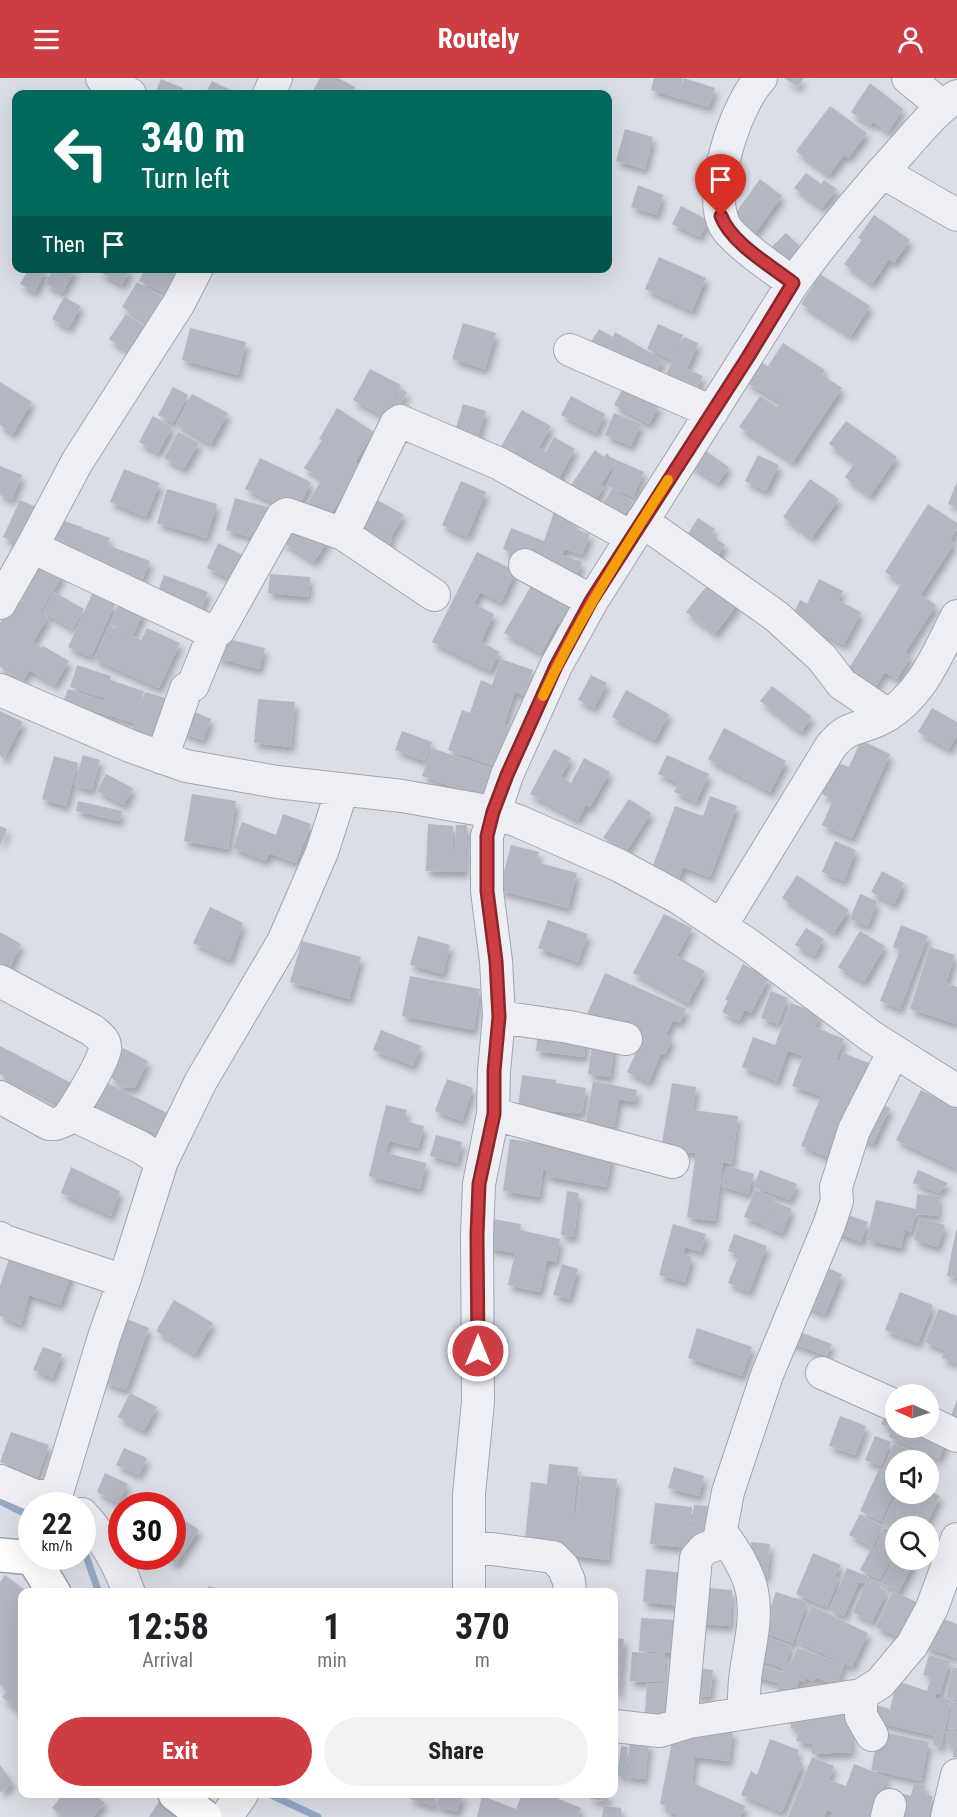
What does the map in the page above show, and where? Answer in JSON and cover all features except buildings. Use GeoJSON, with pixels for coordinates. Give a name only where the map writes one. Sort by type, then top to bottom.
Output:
{"type":"FeatureCollection","features":[{"type":"Feature","properties":{"kind":"main road"},"geometry":{"type":"LineString","coordinates":[[0,1556],[18,1557]]}},
{"type":"Feature","properties":{"kind":"main road"},"geometry":{"type":"LineString","coordinates":[[40,1570],[51,1588]]}},
{"type":"Feature","properties":{"kind":"main road"},"geometry":{"type":"LineString","coordinates":[[188,1798],[225,1810]]}},
{"type":"Feature","properties":{"kind":"street"},"geometry":{"type":"LineString","coordinates":[[102,78],[123,90]]}},
{"type":"Feature","properties":{"kind":"street"},"geometry":{"type":"LineString","coordinates":[[761,78],[730,134],[721,169],[721,216],[725,227],[733,237],[793,283]]}},
{"type":"Feature","properties":{"kind":"street"},"geometry":{"type":"LineString","coordinates":[[469,1588],[469,1494],[478,1402],[479,1184],[494,1114],[494,1071],[499,1017],[496,961],[487,891],[487,836],[493,812],[507,775],[556,666],[591,601],[793,283],[882,172],[949,101],[908,78]]}},
{"type":"Feature","properties":{"kind":"street"},"geometry":{"type":"LineString","coordinates":[[882,172],[957,215]]}},
{"type":"Feature","properties":{"kind":"street"},"geometry":{"type":"LineString","coordinates":[[0,603],[18,556],[179,303],[194,273]]}},
{"type":"Feature","properties":{"kind":"street"},"geometry":{"type":"LineString","coordinates":[[570,350],[712,412]]}},
{"type":"Feature","properties":{"kind":"street"},"geometry":{"type":"LineString","coordinates":[[343,534],[396,424],[400,421],[500,464],[636,529],[776,615],[822,658],[842,684],[888,715]]}},
{"type":"Feature","properties":{"kind":"street"},"geometry":{"type":"LineString","coordinates":[[162,758],[186,689],[193,685],[214,633],[219,630],[282,517],[287,514],[343,534],[434,595]]}},
{"type":"Feature","properties":{"kind":"street"},"geometry":{"type":"LineString","coordinates":[[18,556],[214,633]]}},
{"type":"Feature","properties":{"kind":"street"},"geometry":{"type":"LineString","coordinates":[[525,565],[591,601]]}},
{"type":"Feature","properties":{"kind":"street"},"geometry":{"type":"LineString","coordinates":[[721,926],[831,746],[841,734],[888,715],[906,701],[922,682],[957,616]]}},
{"type":"Feature","properties":{"kind":"street"},"geometry":{"type":"LineString","coordinates":[[0,690],[162,758],[195,768],[342,790],[402,796],[493,812],[620,866],[679,898],[894,1051],[957,1091]]}},
{"type":"Feature","properties":{"kind":"street"},"geometry":{"type":"LineString","coordinates":[[64,1492],[105,1334],[162,1161],[201,1082],[283,942],[322,852],[342,790]]}},
{"type":"Feature","properties":{"kind":"street"},"geometry":{"type":"LineString","coordinates":[[0,981],[92,1030],[104,1041],[105,1048],[99,1063],[66,1120],[49,1124],[0,1097]]}},
{"type":"Feature","properties":{"kind":"street"},"geometry":{"type":"LineString","coordinates":[[499,1017],[626,1039]]}},
{"type":"Feature","properties":{"kind":"street"},"geometry":{"type":"LineString","coordinates":[[681,1723],[696,1558],[704,1549],[717,1544],[722,1533],[726,1503],[734,1474],[767,1375],[829,1225],[837,1201],[836,1187],[854,1130],[894,1051]]}},
{"type":"Feature","properties":{"kind":"street"},"geometry":{"type":"LineString","coordinates":[[71,1114],[140,1147],[162,1161]]}},
{"type":"Feature","properties":{"kind":"street"},"geometry":{"type":"LineString","coordinates":[[494,1114],[673,1162]]}},
{"type":"Feature","properties":{"kind":"street"},"geometry":{"type":"LineString","coordinates":[[0,1238],[124,1281]]}},
{"type":"Feature","properties":{"kind":"street"},"geometry":{"type":"LineString","coordinates":[[822,1373],[885,1401]]}},
{"type":"Feature","properties":{"kind":"street"},"geometry":{"type":"LineString","coordinates":[[939,1427],[957,1436]]}},
{"type":"Feature","properties":{"kind":"street"},"geometry":{"type":"LineString","coordinates":[[0,1481],[26,1492]]}},
{"type":"Feature","properties":{"kind":"street"},"geometry":{"type":"LineString","coordinates":[[96,1528],[121,1571],[127,1588]]}},
{"type":"Feature","properties":{"kind":"street"},"geometry":{"type":"LineString","coordinates":[[722,1533],[734,1550],[752,1590],[752,1640],[745,1679],[743,1713]]}},
{"type":"Feature","properties":{"kind":"street"},"geometry":{"type":"LineString","coordinates":[[618,1726],[660,1731],[681,1723],[861,1695],[880,1683],[944,1612],[957,1539]]}},
{"type":"Feature","properties":{"kind":"street"},"geometry":{"type":"LineString","coordinates":[[469,1546],[553,1557],[563,1567],[570,1588]]}},
{"type":"Feature","properties":{"kind":"street"},"geometry":{"type":"LineString","coordinates":[[861,1695],[861,1716],[872,1735]]}},
{"type":"Feature","properties":{"kind":"street"},"geometry":{"type":"LineString","coordinates":[[947,1817],[957,1775]]}},
{"type":"Feature","properties":{"kind":"waterway"},"geometry":{"type":"LineString","coordinates":[[0,1501],[18,1510]]}},
{"type":"Feature","properties":{"kind":"waterway"},"geometry":{"type":"LineString","coordinates":[[91,1570],[97,1588]]}},
{"type":"Feature","properties":{"kind":"waterway"},"geometry":{"type":"LineString","coordinates":[[278,1798],[318,1817]]}},
{"type":"Feature","properties":{"kind":"slow traffic"},"geometry":{"type":"LineString","coordinates":[[543,696],[556,666],[591,601],[668,480]]}},
{"type":"Feature","properties":{"kind":"route"},"geometry":{"type":"LineString","coordinates":[[478,1351],[479,1184],[494,1114],[494,1071],[499,1017],[496,961],[487,891],[487,836],[507,775],[556,666],[591,601],[793,283],[733,237],[725,227],[721,216]]}}]}
